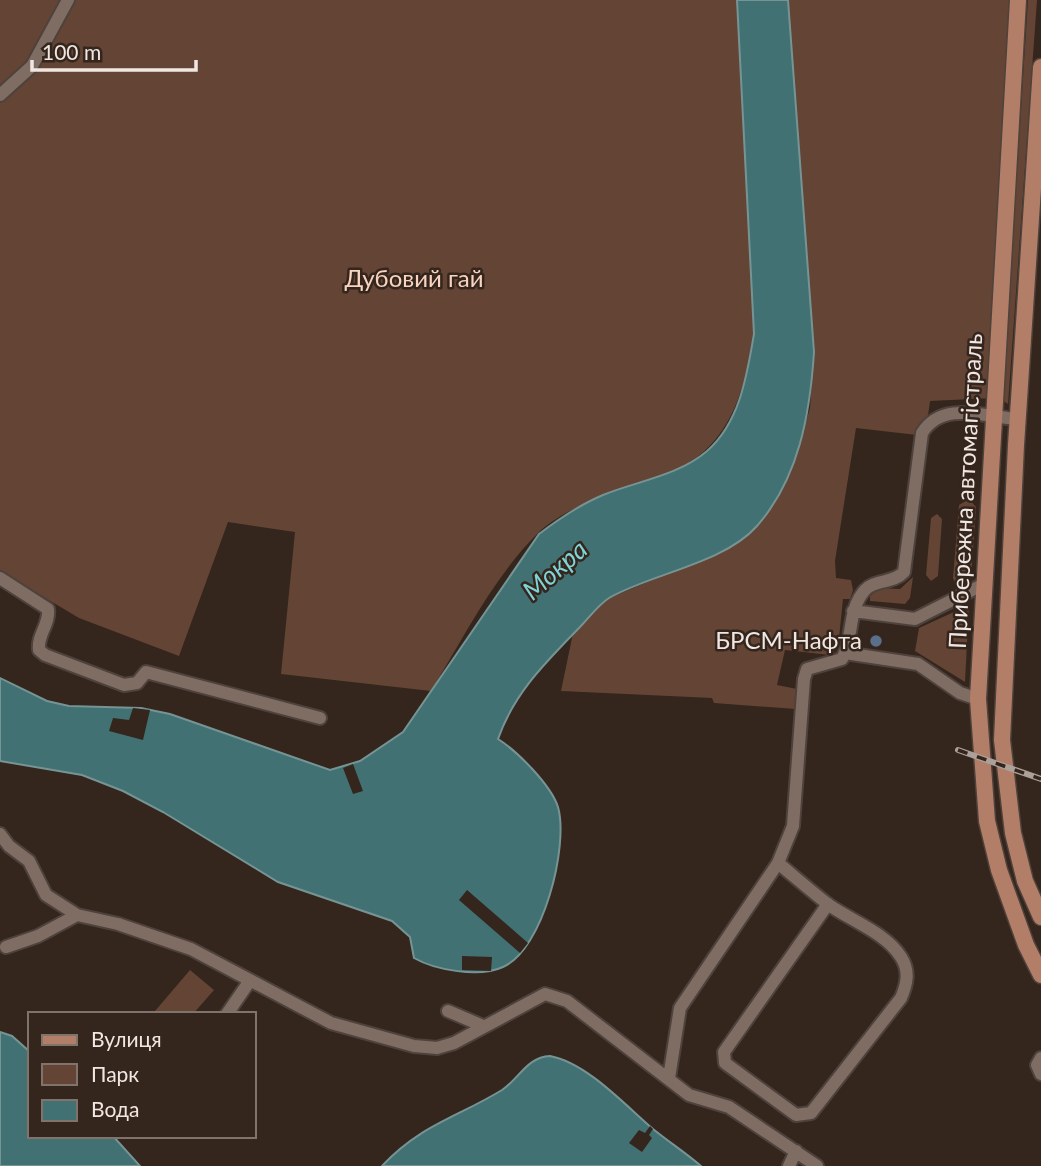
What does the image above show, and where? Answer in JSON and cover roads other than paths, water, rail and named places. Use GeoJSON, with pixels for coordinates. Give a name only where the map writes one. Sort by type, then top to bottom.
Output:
{"type":"FeatureCollection","features":[{"type":"Feature","properties":{"kind":"main road","name":"Прибережна автомагістраль"},"geometry":{"type":"LineString","coordinates":[[1018,0],[990,444],[978,699],[987,821],[1003,882],[1026,945],[1041,975]]}},
{"type":"Feature","properties":{"kind":"main road","name":"Прибережна автомагістраль"},"geometry":{"type":"LineString","coordinates":[[1041,68],[1016,445],[1002,740],[1013,833],[1025,881],[1041,917]]}},
{"type":"Feature","properties":{"kind":"main road"},"geometry":{"type":"LineString","coordinates":[[993,398],[1002,409],[1011,409],[1020,400]]}},
{"type":"Feature","properties":{"kind":"main road"},"geometry":{"type":"LineString","coordinates":[[990,444],[1001,434],[1009,434],[1016,445]]}},
{"type":"Feature","properties":{"kind":"street"},"geometry":{"type":"LineString","coordinates":[[0,94],[32,66],[68,0]]}},
{"type":"Feature","properties":{"kind":"street"},"geometry":{"type":"LineString","coordinates":[[669,1078],[680,1008],[778,863],[793,826],[807,669],[842,659],[853,611],[864,590],[871,585],[891,582],[904,572],[920,439],[926,427],[937,418],[955,413],[1019,419]]}},
{"type":"Feature","properties":{"kind":"street"},"geometry":{"type":"LineString","coordinates":[[0,578],[45,605],[49,617],[38,643],[39,650],[45,654],[124,685],[137,683],[146,672],[320,718]]}},
{"type":"Feature","properties":{"kind":"street"},"geometry":{"type":"LineString","coordinates":[[853,611],[915,619],[982,585]]}},
{"type":"Feature","properties":{"kind":"street"},"geometry":{"type":"LineString","coordinates":[[845,653],[918,664],[960,693],[978,699]]}},
{"type":"Feature","properties":{"kind":"street"},"geometry":{"type":"LineString","coordinates":[[0,834],[29,861],[46,895],[78,915],[118,924],[191,949],[331,1023],[414,1045],[437,1048],[446,1046],[545,994],[567,1001],[689,1095],[729,1107],[817,1166]]}},
{"type":"Feature","properties":{"kind":"street"},"geometry":{"type":"LineString","coordinates":[[778,863],[828,904],[890,944],[901,957],[908,983],[901,998],[811,1113],[796,1115],[725,1063],[724,1052],[828,904]]}},
{"type":"Feature","properties":{"kind":"street"},"geometry":{"type":"LineString","coordinates":[[6,947],[38,936],[78,915]]}},
{"type":"Feature","properties":{"kind":"street"},"geometry":{"type":"LineString","coordinates":[[228,1012],[250,982]]}},
{"type":"Feature","properties":{"kind":"street"},"geometry":{"type":"LineString","coordinates":[[448,1011],[483,1026]]}},
{"type":"Feature","properties":{"kind":"street"},"geometry":{"type":"LineString","coordinates":[[1041,1058],[1037,1065],[1041,1074]]}},
{"type":"Feature","properties":{"kind":"street"},"geometry":{"type":"LineString","coordinates":[[789,1166],[796,1151]]}},
{"type":"Feature","properties":{"kind":"water","name":"Мокра"},"geometry":{"type":"Polygon","coordinates":[[[737,0],[788,0],[814,352],[809,399],[800,444],[783,487],[771,507],[743,539],[707,559],[609,598],[543,666],[513,707],[498,739],[541,779],[558,807],[560,824],[560,846],[550,895],[530,940],[517,957],[503,967],[482,972],[445,969],[423,962],[414,958],[410,937],[392,921],[278,882],[163,812],[123,791],[82,775],[0,761],[0,678],[47,701],[69,706],[141,708],[170,714],[330,770],[360,761],[403,732],[539,534],[594,499],[670,472],[707,451],[735,412],[745,381],[754,334],[737,0]]]}},
{"type":"Feature","properties":{"kind":"water"},"geometry":{"type":"Polygon","coordinates":[[[0,1032],[12,1036],[28,1050],[28,1138],[115,1138],[140,1166],[0,1166],[0,1032]]]}},
{"type":"Feature","properties":{"kind":"water"},"geometry":{"type":"Polygon","coordinates":[[[550,1056],[564,1060],[591,1076],[701,1166],[382,1166],[425,1131],[502,1090],[529,1064],[550,1056]]]}},
{"type":"Feature","properties":{"kind":"railway"},"geometry":{"type":"LineString","coordinates":[[958,750],[1041,779]]}},
{"type":"Feature","properties":{"kind":"place","name":"БРСМ-Нафта"},"geometry":{"type":"Point","coordinates":[876,641]}},
{"type":"Feature","properties":{"kind":"park label","name":"Дубовий гай"},"geometry":{"type":"Point","coordinates":[414,279]}}]}
